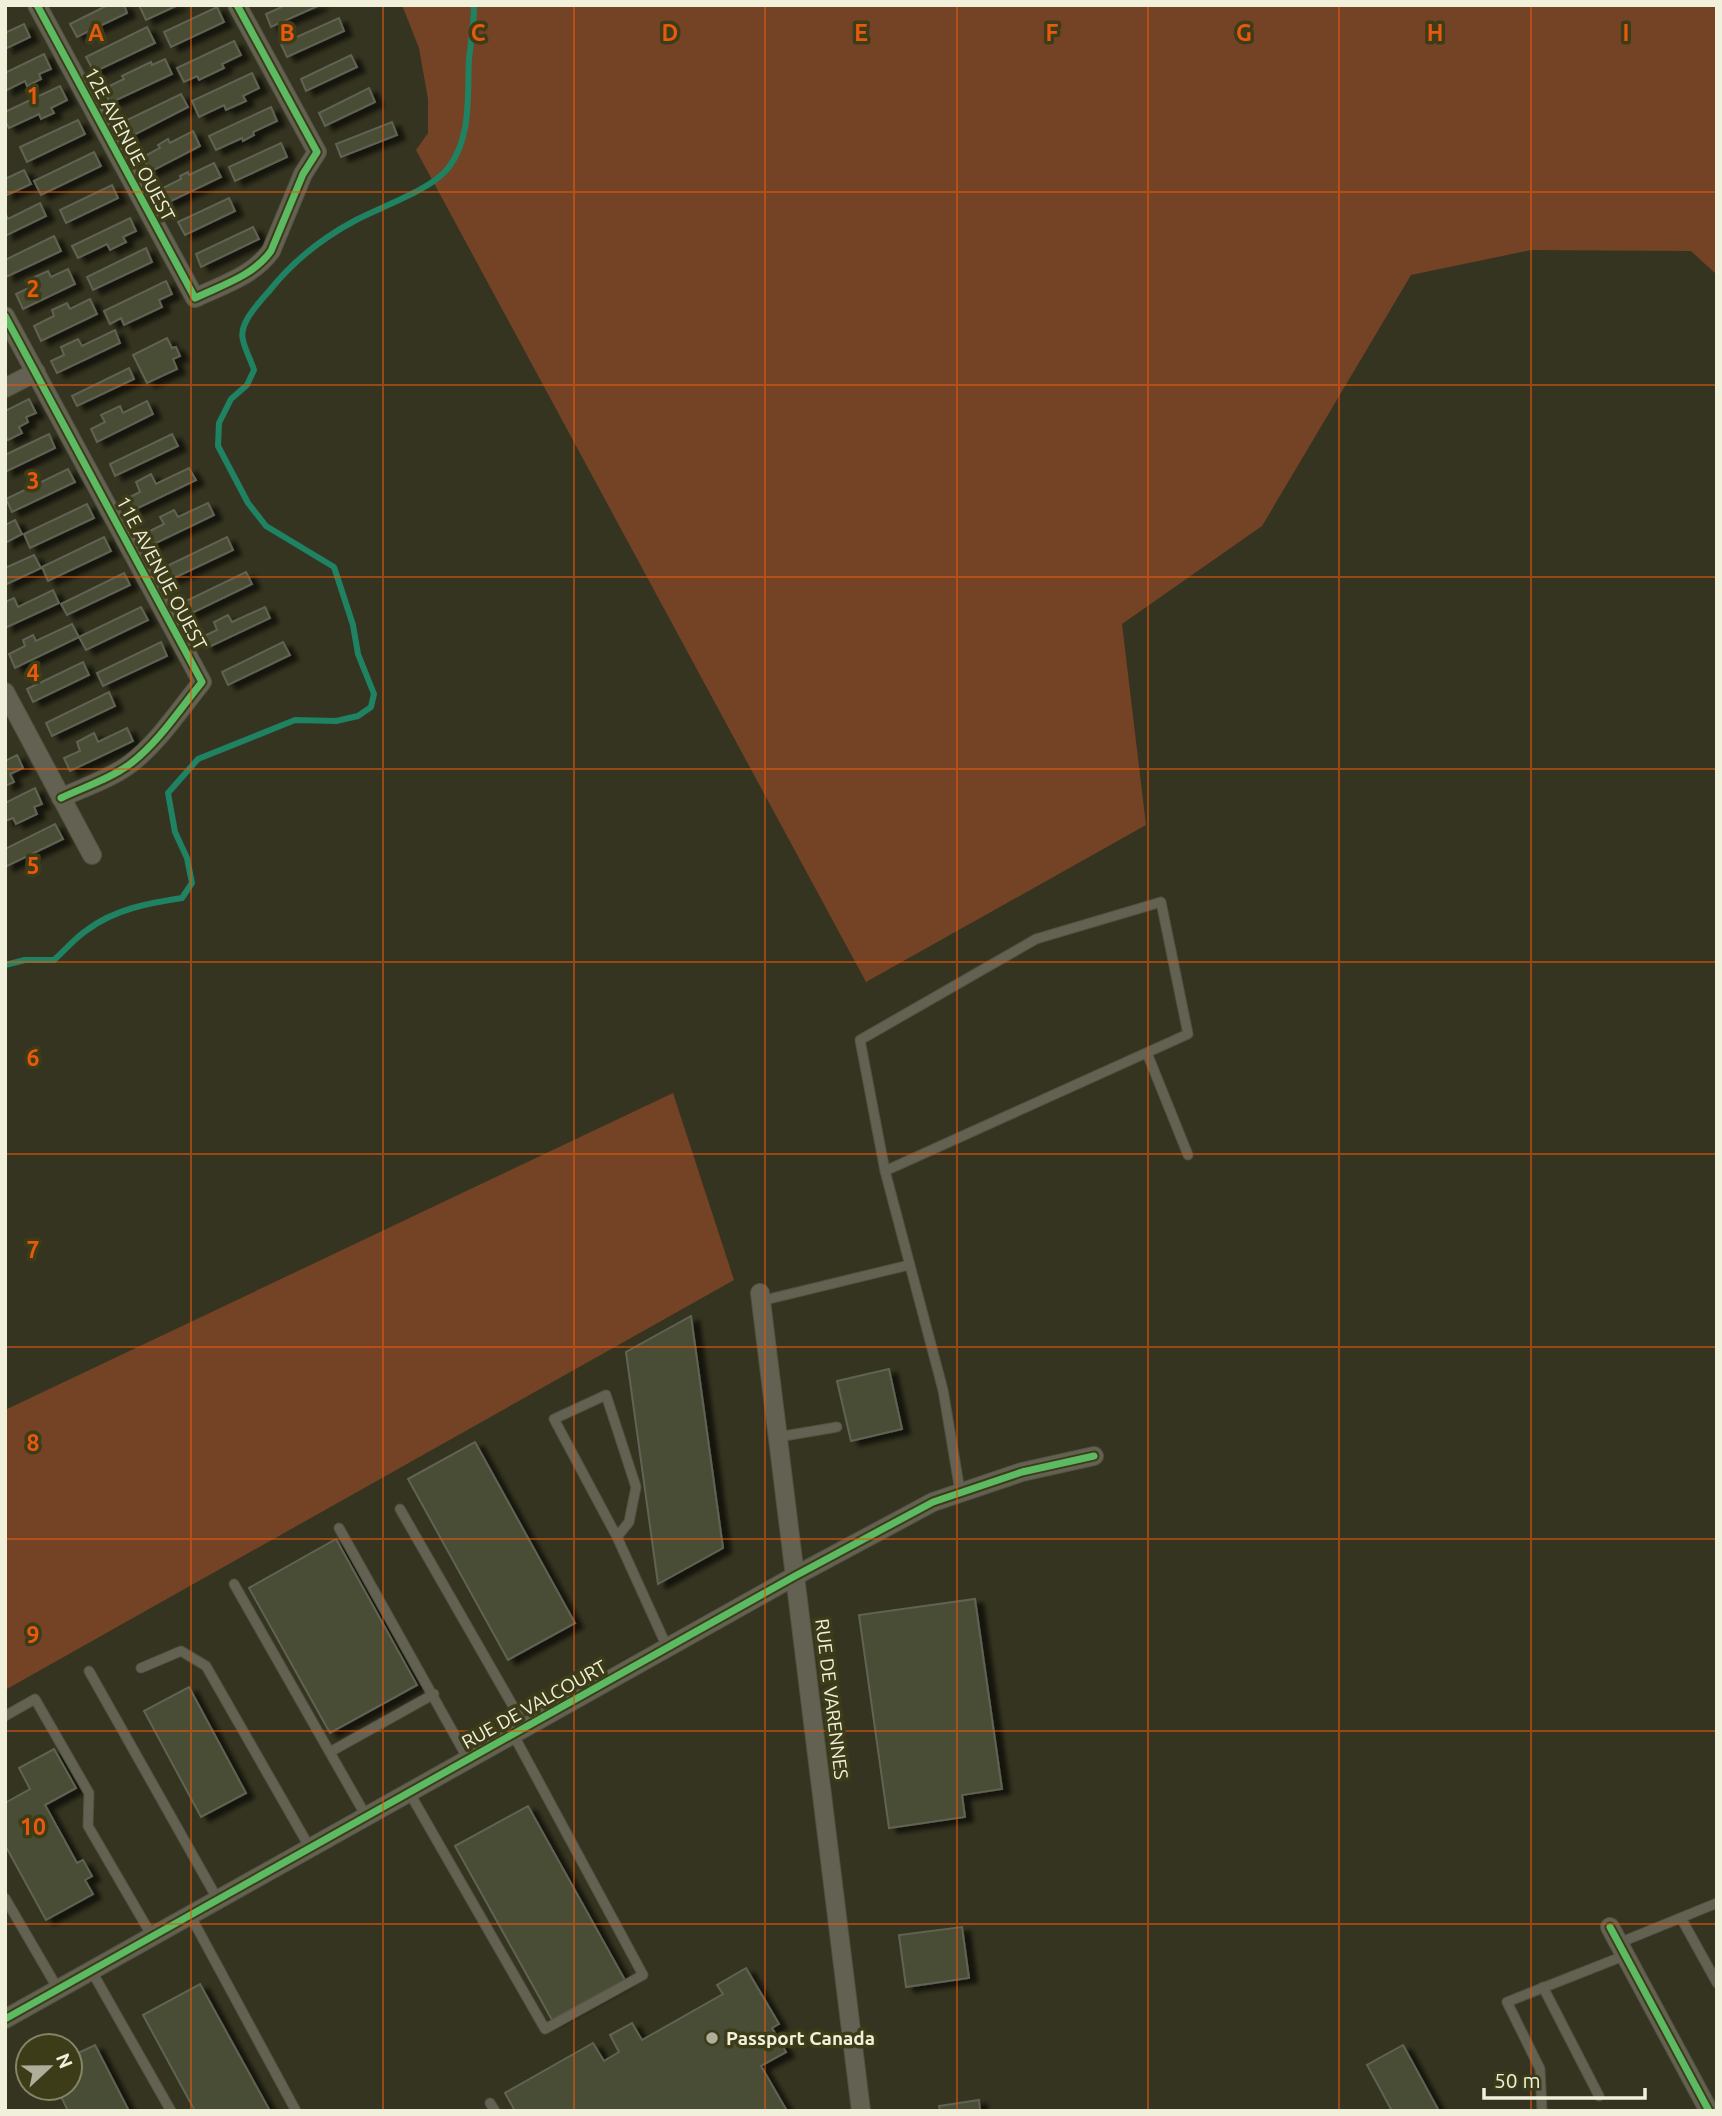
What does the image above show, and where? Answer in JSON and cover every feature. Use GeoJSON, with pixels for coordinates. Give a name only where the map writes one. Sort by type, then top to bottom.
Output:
{"type":"FeatureCollection","features":[{"type":"Feature","properties":{"kind":"street","name":"12E AVENUE OUEST"},"geometry":{"type":"LineString","coordinates":[[37,5],[195,298],[255,269],[265,260],[303,174],[317,152],[237,5]]}},
{"type":"Feature","properties":{"kind":"street","name":"11E AVENUE OUEST"},"geometry":{"type":"LineString","coordinates":[[5,316],[202,682],[143,753],[129,765],[61,798]]}},
{"type":"Feature","properties":{"kind":"street"},"geometry":{"type":"LineString","coordinates":[[5,388],[36,372]]}},
{"type":"Feature","properties":{"kind":"street"},"geometry":{"type":"LineString","coordinates":[[5,692],[92,855]]}},
{"type":"Feature","properties":{"kind":"street","name":"RUE DE VARENNES"},"geometry":{"type":"LineString","coordinates":[[760,1297],[862,2111]]}},
{"type":"Feature","properties":{"kind":"street","name":"RUE DE VALCOURT"},"geometry":{"type":"LineString","coordinates":[[5,2019],[667,1647],[933,1502],[1034,1469],[1094,1456]]}},
{"type":"Feature","properties":{"kind":"street"},"geometry":{"type":"LineString","coordinates":[[1610,1927],[1709,2111]]}},
{"type":"Feature","properties":{"kind":"lane"},"geometry":{"type":"LineString","coordinates":[[885,1171],[1188,1034],[1161,902],[1036,939],[860,1040],[885,1171],[943,1390],[960,1491]]}},
{"type":"Feature","properties":{"kind":"lane"},"geometry":{"type":"LineString","coordinates":[[1147,1053],[1188,1156]]}},
{"type":"Feature","properties":{"kind":"lane"},"geometry":{"type":"LineString","coordinates":[[760,1297],[909,1265]]}},
{"type":"Feature","properties":{"kind":"lane"},"geometry":{"type":"LineString","coordinates":[[617,1537],[629,1521],[636,1487],[607,1395],[554,1419],[617,1537],[667,1647]]}},
{"type":"Feature","properties":{"kind":"lane"},"geometry":{"type":"LineString","coordinates":[[778,1437],[837,1427]]}},
{"type":"Feature","properties":{"kind":"lane"},"geometry":{"type":"LineString","coordinates":[[400,1509],[519,1731],[643,1975],[545,2029],[409,1792]]}},
{"type":"Feature","properties":{"kind":"lane"},"geometry":{"type":"LineString","coordinates":[[339,1528],[468,1759]]}},
{"type":"Feature","properties":{"kind":"lane"},"geometry":{"type":"LineString","coordinates":[[233,1584],[366,1816]]}},
{"type":"Feature","properties":{"kind":"lane"},"geometry":{"type":"LineString","coordinates":[[141,1668],[181,1651],[206,1666],[310,1848]]}},
{"type":"Feature","properties":{"kind":"lane"},"geometry":{"type":"LineString","coordinates":[[89,1671],[218,1899]]}},
{"type":"Feature","properties":{"kind":"lane"},"geometry":{"type":"LineString","coordinates":[[330,1752],[434,1694]]}},
{"type":"Feature","properties":{"kind":"lane"},"geometry":{"type":"LineString","coordinates":[[5,1716],[35,1699],[89,1793],[88,1826],[152,1936]]}},
{"type":"Feature","properties":{"kind":"lane"},"geometry":{"type":"LineString","coordinates":[[5,1898],[58,1989]]}},
{"type":"Feature","properties":{"kind":"lane"},"geometry":{"type":"LineString","coordinates":[[1542,2111],[1540,2069],[1507,2002],[1544,1987],[1681,1918],[1717,1903]]}},
{"type":"Feature","properties":{"kind":"lane"},"geometry":{"type":"LineString","coordinates":[[190,1915],[296,2111]]}},
{"type":"Feature","properties":{"kind":"lane"},"geometry":{"type":"LineString","coordinates":[[1681,1918],[1717,1983]]}},
{"type":"Feature","properties":{"kind":"lane"},"geometry":{"type":"LineString","coordinates":[[91,1970],[171,2111]]}},
{"type":"Feature","properties":{"kind":"lane"},"geometry":{"type":"LineString","coordinates":[[1544,1987],[1599,2096]]}},
{"type":"Feature","properties":{"kind":"shaded area"},"geometry":{"type":"Polygon","coordinates":[[[402,5],[1717,5],[1717,275],[1691,251],[1531,250],[1411,275],[1262,526],[1122,624],[1146,825],[866,982],[416,150],[428,133],[428,99],[419,48],[402,5]]]}},
{"type":"Feature","properties":{"kind":"shaded area"},"geometry":{"type":"Polygon","coordinates":[[[673,1093],[734,1280],[5,1690],[5,1410],[673,1093]]]}},
{"type":"Feature","properties":{"kind":"building"},"geometry":{"type":"Polygon","coordinates":[[[108,5],[124,5],[127,13],[77,37],[70,24],[108,5]]]}},
{"type":"Feature","properties":{"kind":"building"},"geometry":{"type":"Polygon","coordinates":[[[139,5],[178,5],[146,20],[139,5]]]}},
{"type":"Feature","properties":{"kind":"building"},"geometry":{"type":"Polygon","coordinates":[[[286,5],[320,5],[271,27],[266,14],[286,5]]]}},
{"type":"Feature","properties":{"kind":"building"},"geometry":{"type":"Polygon","coordinates":[[[217,7],[224,22],[171,47],[164,32],[217,7]]]}},
{"type":"Feature","properties":{"kind":"building"},"geometry":{"type":"Polygon","coordinates":[[[339,18],[344,31],[287,57],[281,44],[339,18]]]}},
{"type":"Feature","properties":{"kind":"building"},"geometry":{"type":"Polygon","coordinates":[[[24,24],[30,37],[5,49],[5,33],[24,24]]]}},
{"type":"Feature","properties":{"kind":"building"},"geometry":{"type":"Polygon","coordinates":[[[147,27],[155,43],[94,72],[86,57],[147,27]]]}},
{"type":"Feature","properties":{"kind":"building"},"geometry":{"type":"Polygon","coordinates":[[[234,41],[241,55],[222,64],[224,68],[199,80],[197,76],[184,82],[177,68],[234,41]]]}},
{"type":"Feature","properties":{"kind":"building"},"geometry":{"type":"Polygon","coordinates":[[[44,54],[51,69],[39,74],[41,79],[27,86],[25,81],[5,91],[5,73],[44,54]]]}},
{"type":"Feature","properties":{"kind":"building"},"geometry":{"type":"Polygon","coordinates":[[[351,55],[357,67],[306,91],[301,79],[351,55]]]}},
{"type":"Feature","properties":{"kind":"building"},"geometry":{"type":"Polygon","coordinates":[[[165,59],[172,74],[110,103],[103,89],[124,79],[122,76],[151,62],[152,65],[165,59]]]}},
{"type":"Feature","properties":{"kind":"building"},"geometry":{"type":"Polygon","coordinates":[[[252,73],[259,88],[243,96],[246,101],[226,110],[224,105],[199,117],[192,101],[252,73]]]}},
{"type":"Feature","properties":{"kind":"building"},"geometry":{"type":"Polygon","coordinates":[[[60,86],[67,100],[51,108],[54,113],[41,119],[39,114],[9,128],[5,121],[5,112],[60,86]]]}},
{"type":"Feature","properties":{"kind":"building"},"geometry":{"type":"Polygon","coordinates":[[[369,88],[375,102],[325,126],[319,113],[369,88]]]}},
{"type":"Feature","properties":{"kind":"building"},"geometry":{"type":"Polygon","coordinates":[[[181,94],[188,107],[130,137],[123,122],[181,94]]]}},
{"type":"Feature","properties":{"kind":"building"},"geometry":{"type":"Polygon","coordinates":[[[271,107],[277,121],[253,132],[254,135],[243,141],[242,138],[216,150],[209,136],[271,107]]]}},
{"type":"Feature","properties":{"kind":"building"},"geometry":{"type":"Polygon","coordinates":[[[78,120],[85,134],[27,162],[20,147],[78,120]]]}},
{"type":"Feature","properties":{"kind":"building"},"geometry":{"type":"Polygon","coordinates":[[[392,122],[397,135],[341,157],[336,144],[392,122]]]}},
{"type":"Feature","properties":{"kind":"building"},"geometry":{"type":"Polygon","coordinates":[[[193,131],[200,146],[150,172],[143,157],[160,148],[158,145],[168,139],[170,143],[193,131]]]}},
{"type":"Feature","properties":{"kind":"building"},"geometry":{"type":"Polygon","coordinates":[[[281,143],[287,157],[235,181],[229,167],[281,143]]]}},
{"type":"Feature","properties":{"kind":"building"},"geometry":{"type":"Polygon","coordinates":[[[94,152],[101,166],[41,195],[34,181],[94,152]]]}},
{"type":"Feature","properties":{"kind":"building"},"geometry":{"type":"Polygon","coordinates":[[[214,163],[221,177],[167,203],[161,189],[181,179],[180,176],[188,172],[189,175],[214,163]]]}},
{"type":"Feature","properties":{"kind":"building"},"geometry":{"type":"Polygon","coordinates":[[[24,170],[31,184],[5,196],[5,179],[24,170]]]}},
{"type":"Feature","properties":{"kind":"building"},"geometry":{"type":"Polygon","coordinates":[[[112,185],[118,198],[66,223],[60,210],[112,185]]]}},
{"type":"Feature","properties":{"kind":"building"},"geometry":{"type":"Polygon","coordinates":[[[229,198],[235,211],[185,235],[178,222],[229,198]]]}},
{"type":"Feature","properties":{"kind":"building"},"geometry":{"type":"Polygon","coordinates":[[[40,203],[46,216],[5,236],[5,213],[8,219],[40,203]]]}},
{"type":"Feature","properties":{"kind":"building"},"geometry":{"type":"Polygon","coordinates":[[[130,218],[136,231],[123,237],[126,242],[110,250],[107,244],[78,258],[72,246],[130,218]]]}},
{"type":"Feature","properties":{"kind":"building"},"geometry":{"type":"Polygon","coordinates":[[[253,227],[259,239],[201,267],[196,254],[253,227]]]}},
{"type":"Feature","properties":{"kind":"building"},"geometry":{"type":"Polygon","coordinates":[[[54,236],[61,251],[6,277],[5,260],[54,236]]]}},
{"type":"Feature","properties":{"kind":"building"},"geometry":{"type":"Polygon","coordinates":[[[146,248],[152,262],[93,290],[87,277],[146,248]]]}},
{"type":"Feature","properties":{"kind":"building"},"geometry":{"type":"Polygon","coordinates":[[[68,269],[75,284],[23,309],[16,294],[31,287],[28,280],[48,271],[51,277],[68,269]]]}},
{"type":"Feature","properties":{"kind":"building"},"geometry":{"type":"Polygon","coordinates":[[[166,281],[172,294],[159,300],[162,307],[124,325],[121,318],[110,324],[104,311],[166,281]]]}},
{"type":"Feature","properties":{"kind":"building"},"geometry":{"type":"Polygon","coordinates":[[[90,299],[97,314],[41,341],[34,326],[54,316],[52,310],[67,303],[70,309],[90,299]]]}},
{"type":"Feature","properties":{"kind":"building"},"geometry":{"type":"Polygon","coordinates":[[[115,330],[120,343],[57,373],[51,361],[64,355],[61,347],[78,339],[82,346],[115,330]]]}},
{"type":"Feature","properties":{"kind":"building"},"geometry":{"type":"Polygon","coordinates":[[[167,338],[180,356],[173,359],[177,369],[147,383],[133,355],[167,338]]]}},
{"type":"Feature","properties":{"kind":"building"},"geometry":{"type":"Polygon","coordinates":[[[129,368],[134,379],[77,406],[72,396],[129,368]]]}},
{"type":"Feature","properties":{"kind":"building"},"geometry":{"type":"Polygon","coordinates":[[[29,399],[36,413],[26,417],[28,422],[19,427],[22,433],[8,440],[5,435],[5,411],[29,399]]]}},
{"type":"Feature","properties":{"kind":"building"},"geometry":{"type":"Polygon","coordinates":[[[147,401],[153,414],[97,442],[91,429],[105,422],[101,415],[120,406],[123,413],[147,401]]]}},
{"type":"Feature","properties":{"kind":"building"},"geometry":{"type":"Polygon","coordinates":[[[49,434],[55,448],[5,472],[5,455],[49,434]]]}},
{"type":"Feature","properties":{"kind":"building"},"geometry":{"type":"Polygon","coordinates":[[[172,434],[178,446],[115,476],[110,464],[172,434]]]}},
{"type":"Feature","properties":{"kind":"building"},"geometry":{"type":"Polygon","coordinates":[[[189,468],[196,480],[134,510],[128,498],[140,492],[136,482],[151,474],[156,484],[189,468]]]}},
{"type":"Feature","properties":{"kind":"building"},"geometry":{"type":"Polygon","coordinates":[[[68,469],[75,482],[12,512],[6,499],[68,469]]]}},
{"type":"Feature","properties":{"kind":"building"},"geometry":{"type":"Polygon","coordinates":[[[208,503],[214,515],[152,545],[146,533],[164,524],[160,517],[174,510],[178,517],[208,503]]]}},
{"type":"Feature","properties":{"kind":"building"},"geometry":{"type":"Polygon","coordinates":[[[87,504],[94,518],[30,548],[24,534],[87,504]]]}},
{"type":"Feature","properties":{"kind":"building"},"geometry":{"type":"Polygon","coordinates":[[[15,520],[22,534],[5,543],[5,525],[15,520]]]}},
{"type":"Feature","properties":{"kind":"building"},"geometry":{"type":"Polygon","coordinates":[[[104,537],[111,551],[48,581],[42,567],[104,537]]]}},
{"type":"Feature","properties":{"kind":"building"},"geometry":{"type":"Polygon","coordinates":[[[227,537],[233,550],[172,579],[165,567],[227,537]]]}},
{"type":"Feature","properties":{"kind":"building"},"geometry":{"type":"Polygon","coordinates":[[[34,555],[41,568],[5,585],[5,568],[34,555]]]}},
{"type":"Feature","properties":{"kind":"building"},"geometry":{"type":"Polygon","coordinates":[[[246,572],[252,584],[190,614],[184,602],[246,572]]]}},
{"type":"Feature","properties":{"kind":"building"},"geometry":{"type":"Polygon","coordinates":[[[124,573],[130,585],[67,615],[61,604],[124,573]]]}},
{"type":"Feature","properties":{"kind":"building"},"geometry":{"type":"Polygon","coordinates":[[[53,590],[59,603],[5,628],[5,602],[14,598],[18,607],[53,590]]]}},
{"type":"Feature","properties":{"kind":"building"},"geometry":{"type":"Polygon","coordinates":[[[141,607],[148,620],[86,650],[79,637],[141,607]]]}},
{"type":"Feature","properties":{"kind":"building"},"geometry":{"type":"Polygon","coordinates":[[[265,607],[270,618],[207,648],[202,637],[217,630],[214,622],[228,615],[232,622],[265,607]]]}},
{"type":"Feature","properties":{"kind":"building"},"geometry":{"type":"Polygon","coordinates":[[[72,624],[79,637],[15,668],[9,654],[25,646],[23,640],[33,635],[36,641],[72,624]]]}},
{"type":"Feature","properties":{"kind":"building"},"geometry":{"type":"Polygon","coordinates":[[[161,642],[167,656],[103,686],[97,673],[161,642]]]}},
{"type":"Feature","properties":{"kind":"building"},"geometry":{"type":"Polygon","coordinates":[[[283,642],[290,655],[228,685],[222,672],[283,642]]]}},
{"type":"Feature","properties":{"kind":"building"},"geometry":{"type":"Polygon","coordinates":[[[83,662],[89,675],[33,702],[27,689],[83,662]]]}},
{"type":"Feature","properties":{"kind":"building"},"geometry":{"type":"Polygon","coordinates":[[[109,692],[115,706],[52,736],[46,723],[109,692]]]}},
{"type":"Feature","properties":{"kind":"building"},"geometry":{"type":"Polygon","coordinates":[[[127,728],[133,741],[70,771],[64,758],[80,751],[77,742],[94,733],[98,742],[127,728]]]}},
{"type":"Feature","properties":{"kind":"building"},"geometry":{"type":"Polygon","coordinates":[[[17,755],[23,768],[10,774],[14,782],[5,786],[5,761],[17,755]]]}},
{"type":"Feature","properties":{"kind":"building"},"geometry":{"type":"Polygon","coordinates":[[[35,788],[42,804],[34,807],[37,814],[16,824],[13,818],[5,821],[5,803],[35,788]]]}},
{"type":"Feature","properties":{"kind":"building"},"geometry":{"type":"Polygon","coordinates":[[[55,824],[63,839],[5,867],[5,849],[55,824]]]}},
{"type":"Feature","properties":{"kind":"building"},"geometry":{"type":"Polygon","coordinates":[[[691,1316],[723,1548],[658,1584],[626,1352],[691,1316]]]}},
{"type":"Feature","properties":{"kind":"building"},"geometry":{"type":"Polygon","coordinates":[[[889,1369],[902,1429],[851,1441],[837,1381],[889,1369]]]}},
{"type":"Feature","properties":{"kind":"building"},"geometry":{"type":"Polygon","coordinates":[[[475,1442],[575,1623],[508,1660],[408,1479],[475,1442]]]}},
{"type":"Feature","properties":{"kind":"building"},"geometry":{"type":"Polygon","coordinates":[[[336,1539],[417,1685],[330,1733],[249,1588],[336,1539]]]}},
{"type":"Feature","properties":{"kind":"building"},"geometry":{"type":"Polygon","coordinates":[[[975,1599],[1002,1789],[962,1795],[965,1817],[889,1828],[859,1615],[975,1599]]]}},
{"type":"Feature","properties":{"kind":"building"},"geometry":{"type":"Polygon","coordinates":[[[189,1687],[246,1793],[201,1817],[144,1711],[189,1687]]]}},
{"type":"Feature","properties":{"kind":"building"},"geometry":{"type":"Polygon","coordinates":[[[54,1749],[76,1788],[45,1805],[77,1863],[83,1860],[92,1876],[85,1880],[93,1894],[46,1920],[5,1845],[5,1803],[30,1789],[19,1768],[54,1749]]]}},
{"type":"Feature","properties":{"kind":"building"},"geometry":{"type":"Polygon","coordinates":[[[528,1806],[625,1980],[552,2020],[455,1846],[528,1806]]]}},
{"type":"Feature","properties":{"kind":"building"},"geometry":{"type":"Polygon","coordinates":[[[962,1927],[969,1978],[906,1987],[899,1935],[962,1927]]]}},
{"type":"Feature","properties":{"kind":"building","name":"Passport Canada"},"geometry":{"type":"Polygon","coordinates":[[[746,1968],[779,2024],[772,2028],[786,2052],[761,2066],[787,2111],[515,2111],[505,2093],[593,2043],[604,2061],[619,2052],[610,2035],[632,2023],[642,2040],[723,1994],[717,1985],[746,1968]]]}},
{"type":"Feature","properties":{"kind":"building"},"geometry":{"type":"Polygon","coordinates":[[[200,1984],[270,2111],[195,2111],[143,2015],[200,1984]]]}},
{"type":"Feature","properties":{"kind":"building"},"geometry":{"type":"Polygon","coordinates":[[[95,2045],[129,2111],[68,2111],[64,2102],[84,2102],[84,2050],[95,2045]]]}},
{"type":"Feature","properties":{"kind":"building"},"geometry":{"type":"Polygon","coordinates":[[[1403,2045],[1439,2111],[1392,2111],[1367,2065],[1403,2045]]]}},
{"type":"Feature","properties":{"kind":"building"},"geometry":{"type":"Polygon","coordinates":[[[979,2100],[980,2111],[940,2111],[939,2106],[979,2100]]]}},
{"type":"Feature","properties":{"kind":"waterway"},"geometry":{"type":"LineString","coordinates":[[5,965],[25,960],[54,960],[83,933],[109,917],[145,905],[182,898],[192,883],[187,858],[175,832],[168,793],[198,759],[295,720],[336,721],[358,716],[371,707],[374,694],[358,654],[353,625],[334,567],[266,526],[248,503],[218,446],[219,423],[231,399],[247,385],[254,370],[243,340],[244,327],[251,313],[279,279],[299,259],[332,234],[431,183],[449,167],[462,142],[465,129],[474,5]]}},
{"type":"Feature","properties":{"kind":"cycle path"},"geometry":{"type":"LineString","coordinates":[[37,5],[195,298],[246,273],[264,260],[271,251],[303,174],[317,152],[237,5]]}},
{"type":"Feature","properties":{"kind":"cycle path"},"geometry":{"type":"LineString","coordinates":[[5,316],[202,682],[140,756],[122,769],[61,798]]}},
{"type":"Feature","properties":{"kind":"cycle path"},"geometry":{"type":"LineString","coordinates":[[5,2019],[795,1576],[933,1502],[1022,1472],[1094,1456]]}},
{"type":"Feature","properties":{"kind":"cycle path"},"geometry":{"type":"LineString","coordinates":[[1610,1927],[1709,2111]]}},
{"type":"Feature","properties":{"kind":"place","name":"Passport Canada"},"geometry":{"type":"Point","coordinates":[712,2038]}}]}
